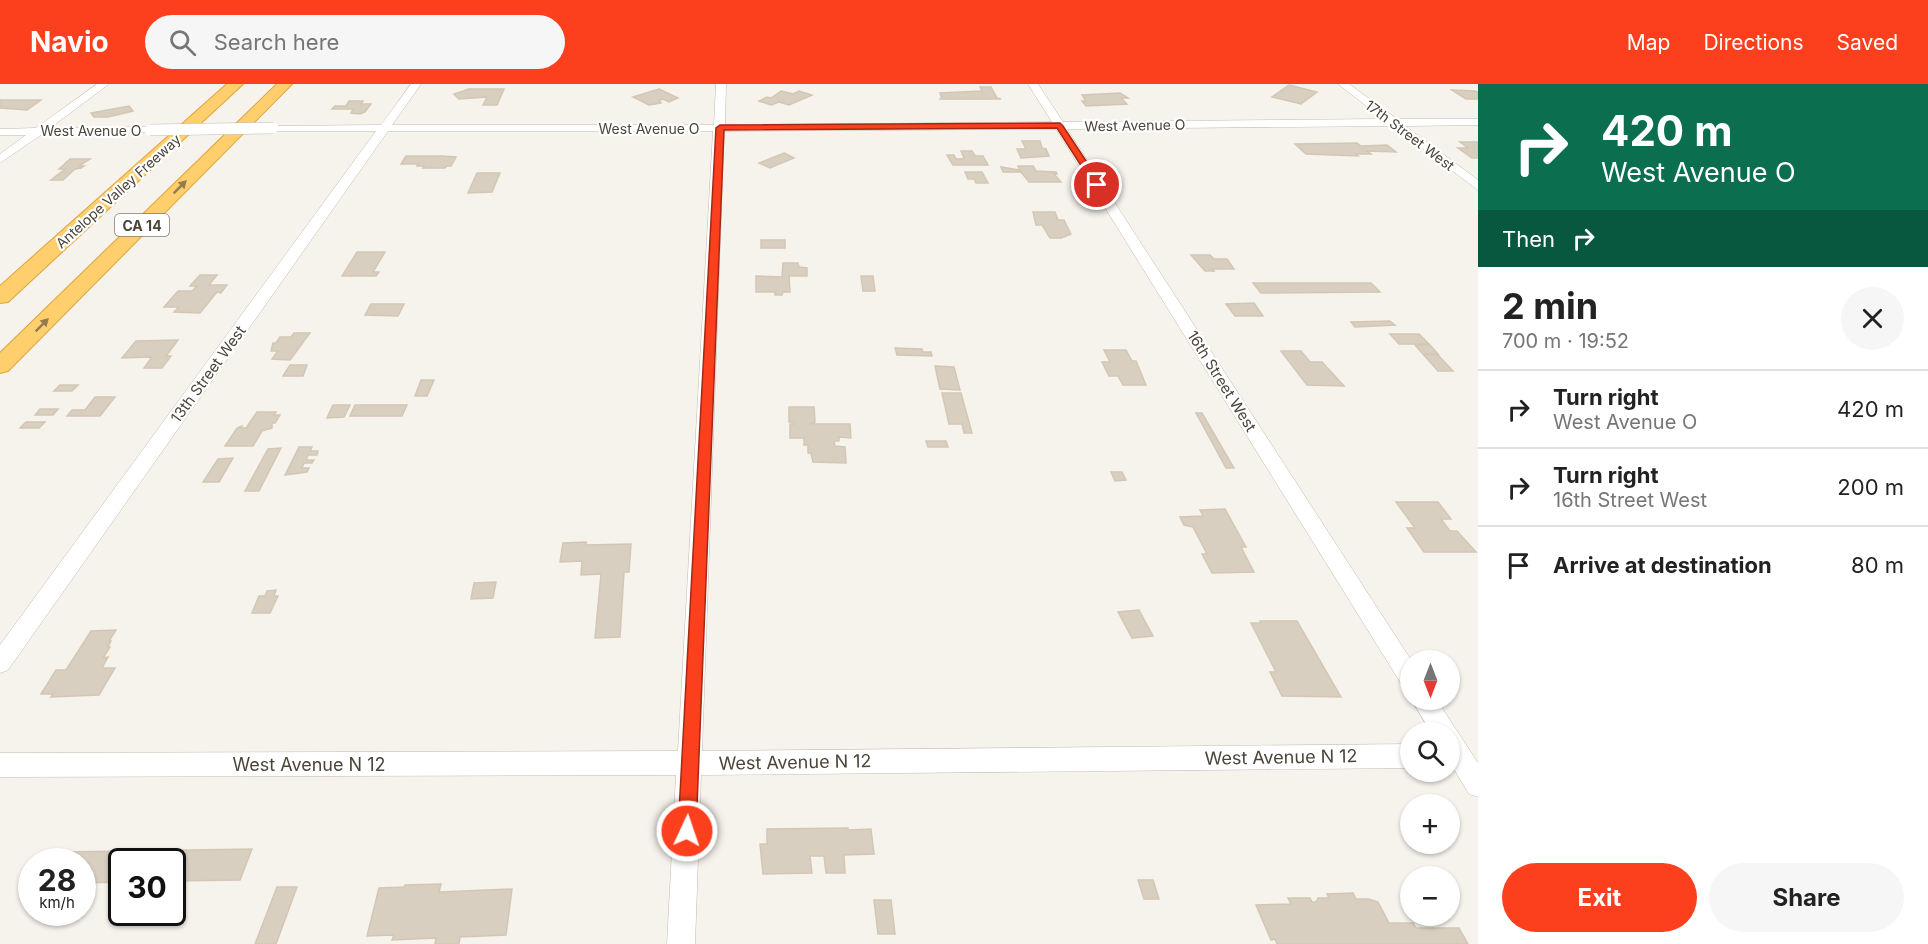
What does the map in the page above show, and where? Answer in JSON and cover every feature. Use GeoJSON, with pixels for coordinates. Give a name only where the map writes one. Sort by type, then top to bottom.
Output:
{"type":"FeatureCollection","features":[{"type":"Feature","properties":{"kind":"highway","name":"Antelope Valley Freeway"},"geometry":{"type":"LineString","coordinates":[[0,297],[236,84]]}},
{"type":"Feature","properties":{"kind":"highway","name":"CA 14"},"geometry":{"type":"LineString","coordinates":[[0,366],[285,84]]}},
{"type":"Feature","properties":{"kind":"street"},"geometry":{"type":"LineString","coordinates":[[0,159],[104,84]]}},
{"type":"Feature","properties":{"kind":"street","name":"13th Street West"},"geometry":{"type":"LineString","coordinates":[[0,663],[416,84]]}},
{"type":"Feature","properties":{"kind":"street"},"geometry":{"type":"LineString","coordinates":[[681,944],[721,84]]}},
{"type":"Feature","properties":{"kind":"street","name":"16th Street West"},"geometry":{"type":"LineString","coordinates":[[1033,84],[1400,662]]}},
{"type":"Feature","properties":{"kind":"street","name":"17th Street West"},"geometry":{"type":"LineString","coordinates":[[1343,84],[1478,186]]}},
{"type":"Feature","properties":{"kind":"street","name":"West Avenue O"},"geometry":{"type":"LineString","coordinates":[[0,132],[386,127],[720,128],[1478,122]]}},
{"type":"Feature","properties":{"kind":"street"},"geometry":{"type":"LineString","coordinates":[[1460,753],[1478,785]]}},
{"type":"Feature","properties":{"kind":"street","name":"West Avenue N 12"},"geometry":{"type":"LineString","coordinates":[[0,765],[691,763],[1400,756]]}},
{"type":"Feature","properties":{"kind":"building"},"geometry":{"type":"Polygon","coordinates":[[[1289,85],[1317,92],[1301,104],[1272,97],[1289,85]]]}},
{"type":"Feature","properties":{"kind":"building"},"geometry":{"type":"Polygon","coordinates":[[[980,87],[991,87],[997,98],[1001,99],[942,99],[940,93],[982,91],[980,87]]]}},
{"type":"Feature","properties":{"kind":"building"},"geometry":{"type":"Polygon","coordinates":[[[469,89],[504,89],[497,105],[483,105],[487,97],[459,99],[454,94],[469,89]]]}},
{"type":"Feature","properties":{"kind":"building"},"geometry":{"type":"Polygon","coordinates":[[[659,89],[678,98],[669,102],[663,99],[659,100],[661,103],[649,105],[633,97],[659,89]]]}},
{"type":"Feature","properties":{"kind":"building"},"geometry":{"type":"Polygon","coordinates":[[[1452,90],[1478,92],[1478,99],[1466,99],[1452,90]]]}},
{"type":"Feature","properties":{"kind":"building"},"geometry":{"type":"Polygon","coordinates":[[[781,91],[793,94],[799,91],[812,95],[789,105],[779,102],[771,105],[759,101],[767,97],[771,98],[781,91]]]}},
{"type":"Feature","properties":{"kind":"building"},"geometry":{"type":"Polygon","coordinates":[[[1120,93],[1128,98],[1121,98],[1127,104],[1086,106],[1082,101],[1086,101],[1082,95],[1120,93]]]}},
{"type":"Feature","properties":{"kind":"building"},"geometry":{"type":"Polygon","coordinates":[[[0,100],[41,100],[27,110],[0,108],[0,100]]]}},
{"type":"Feature","properties":{"kind":"building"},"geometry":{"type":"Polygon","coordinates":[[[349,101],[363,101],[361,104],[371,104],[365,112],[360,114],[351,113],[353,109],[332,109],[335,106],[346,106],[349,101]]]}},
{"type":"Feature","properties":{"kind":"building"},"geometry":{"type":"Polygon","coordinates":[[[129,106],[133,111],[108,117],[94,117],[91,113],[129,106]]]}},
{"type":"Feature","properties":{"kind":"building"},"geometry":{"type":"Polygon","coordinates":[[[1022,141],[1040,141],[1042,148],[1046,149],[1049,156],[1021,158],[1017,149],[1026,149],[1022,141]]]}},
{"type":"Feature","properties":{"kind":"building"},"geometry":{"type":"Polygon","coordinates":[[[1460,142],[1478,142],[1478,158],[1472,158],[1458,148],[1468,148],[1460,142]]]}},
{"type":"Feature","properties":{"kind":"building"},"geometry":{"type":"Polygon","coordinates":[[[1357,143],[1361,146],[1387,145],[1396,152],[1367,151],[1371,154],[1356,154],[1358,156],[1306,154],[1295,144],[1357,143]]]}},
{"type":"Feature","properties":{"kind":"building"},"geometry":{"type":"Polygon","coordinates":[[[961,151],[972,151],[975,156],[983,156],[988,165],[953,165],[947,155],[954,155],[956,159],[962,159],[964,158],[961,151]]]}},
{"type":"Feature","properties":{"kind":"building"},"geometry":{"type":"Polygon","coordinates":[[[784,153],[794,158],[770,168],[759,163],[784,153]]]}},
{"type":"Feature","properties":{"kind":"building"},"geometry":{"type":"Polygon","coordinates":[[[406,156],[456,157],[451,166],[445,168],[423,168],[424,166],[417,166],[418,164],[401,164],[406,156]]]}},
{"type":"Feature","properties":{"kind":"building"},"geometry":{"type":"Polygon","coordinates":[[[70,159],[90,159],[79,166],[84,166],[75,169],[63,180],[51,180],[65,169],[59,169],[70,159]]]}},
{"type":"Feature","properties":{"kind":"building"},"geometry":{"type":"Polygon","coordinates":[[[1018,166],[1033,166],[1036,171],[1056,172],[1057,174],[1054,174],[1061,182],[1029,182],[1021,172],[1003,172],[1001,167],[1020,170],[1018,166]]]}},
{"type":"Feature","properties":{"kind":"building"},"geometry":{"type":"Polygon","coordinates":[[[965,172],[982,172],[988,183],[976,183],[974,179],[968,179],[965,172]]]}},
{"type":"Feature","properties":{"kind":"building"},"geometry":{"type":"Polygon","coordinates":[[[477,173],[500,173],[492,192],[468,193],[477,173]]]}},
{"type":"Feature","properties":{"kind":"building"},"geometry":{"type":"Polygon","coordinates":[[[1033,212],[1055,212],[1058,220],[1064,220],[1071,234],[1061,238],[1050,238],[1042,225],[1036,225],[1033,212]]]}},
{"type":"Feature","properties":{"kind":"building"},"geometry":{"type":"Polygon","coordinates":[[[761,240],[785,240],[785,248],[761,248],[761,240]]]}},
{"type":"Feature","properties":{"kind":"building"},"geometry":{"type":"Polygon","coordinates":[[[357,252],[385,252],[373,272],[379,272],[376,276],[342,276],[357,252]]]}},
{"type":"Feature","properties":{"kind":"building"},"geometry":{"type":"Polygon","coordinates":[[[1191,255],[1210,255],[1214,259],[1227,259],[1234,269],[1205,271],[1191,255]]]}},
{"type":"Feature","properties":{"kind":"building"},"geometry":{"type":"Polygon","coordinates":[[[783,263],[798,263],[799,267],[807,268],[807,276],[789,276],[790,292],[783,292],[782,295],[775,295],[775,292],[756,292],[756,276],[782,277],[783,263]]]}},
{"type":"Feature","properties":{"kind":"building"},"geometry":{"type":"Polygon","coordinates":[[[200,275],[217,275],[209,285],[227,285],[221,293],[217,292],[200,313],[174,312],[179,307],[164,307],[178,291],[192,291],[197,286],[190,286],[200,275]]]}},
{"type":"Feature","properties":{"kind":"building"},"geometry":{"type":"Polygon","coordinates":[[[861,276],[873,276],[875,291],[863,291],[861,276]]]}},
{"type":"Feature","properties":{"kind":"building"},"geometry":{"type":"Polygon","coordinates":[[[1253,283],[1371,283],[1380,292],[1261,293],[1253,283]]]}},
{"type":"Feature","properties":{"kind":"building"},"geometry":{"type":"Polygon","coordinates":[[[1254,303],[1263,316],[1235,316],[1226,304],[1254,303]]]}},
{"type":"Feature","properties":{"kind":"building"},"geometry":{"type":"Polygon","coordinates":[[[371,304],[404,304],[398,316],[365,315],[371,304]]]}},
{"type":"Feature","properties":{"kind":"building"},"geometry":{"type":"Polygon","coordinates":[[[1390,321],[1395,325],[1355,327],[1351,322],[1390,321]]]}},
{"type":"Feature","properties":{"kind":"building"},"geometry":{"type":"Polygon","coordinates":[[[294,333],[310,333],[290,360],[272,359],[278,351],[271,351],[273,343],[276,343],[280,337],[291,337],[294,333]]]}},
{"type":"Feature","properties":{"kind":"building"},"geometry":{"type":"Polygon","coordinates":[[[1390,334],[1419,334],[1429,344],[1399,344],[1390,334]]]}},
{"type":"Feature","properties":{"kind":"building"},"geometry":{"type":"Polygon","coordinates":[[[178,340],[166,356],[171,356],[162,368],[144,368],[152,357],[122,358],[136,341],[178,340]]]}},
{"type":"Feature","properties":{"kind":"building"},"geometry":{"type":"Polygon","coordinates":[[[1415,345],[1430,345],[1438,354],[1423,354],[1415,345]]]}},
{"type":"Feature","properties":{"kind":"building"},"geometry":{"type":"Polygon","coordinates":[[[895,348],[922,349],[923,352],[931,352],[932,356],[897,355],[895,348]]]}},
{"type":"Feature","properties":{"kind":"building"},"geometry":{"type":"Polygon","coordinates":[[[1104,350],[1126,350],[1132,361],[1136,361],[1146,385],[1123,385],[1118,376],[1109,376],[1102,362],[1110,362],[1104,350]]]}},
{"type":"Feature","properties":{"kind":"building"},"geometry":{"type":"Polygon","coordinates":[[[1281,351],[1301,351],[1310,362],[1322,362],[1344,386],[1307,385],[1281,351]]]}},
{"type":"Feature","properties":{"kind":"building"},"geometry":{"type":"Polygon","coordinates":[[[1423,354],[1438,355],[1453,371],[1438,371],[1423,354]]]}},
{"type":"Feature","properties":{"kind":"building"},"geometry":{"type":"Polygon","coordinates":[[[290,365],[307,365],[303,376],[283,376],[290,365]]]}},
{"type":"Feature","properties":{"kind":"building"},"geometry":{"type":"Polygon","coordinates":[[[935,366],[954,367],[960,390],[940,389],[935,366]]]}},
{"type":"Feature","properties":{"kind":"building"},"geometry":{"type":"Polygon","coordinates":[[[421,380],[434,380],[427,396],[415,396],[421,380]]]}},
{"type":"Feature","properties":{"kind":"building"},"geometry":{"type":"Polygon","coordinates":[[[60,385],[78,385],[72,391],[54,391],[60,385]]]}},
{"type":"Feature","properties":{"kind":"building"},"geometry":{"type":"Polygon","coordinates":[[[942,393],[961,393],[972,433],[964,433],[962,424],[949,424],[942,393]]]}},
{"type":"Feature","properties":{"kind":"building"},"geometry":{"type":"Polygon","coordinates":[[[95,397],[115,397],[100,416],[67,416],[72,410],[85,410],[95,397]]]}},
{"type":"Feature","properties":{"kind":"building"},"geometry":{"type":"Polygon","coordinates":[[[333,405],[350,405],[344,417],[327,418],[333,405]]]}},
{"type":"Feature","properties":{"kind":"building"},"geometry":{"type":"Polygon","coordinates":[[[355,405],[407,405],[402,416],[350,416],[355,405]]]}},
{"type":"Feature","properties":{"kind":"building"},"geometry":{"type":"Polygon","coordinates":[[[789,407],[814,407],[815,422],[810,424],[850,424],[851,438],[839,437],[839,441],[834,441],[835,446],[845,447],[846,463],[813,462],[811,453],[808,453],[808,445],[804,445],[804,438],[790,438],[790,424],[794,424],[789,422],[789,407]]]}},
{"type":"Feature","properties":{"kind":"building"},"geometry":{"type":"Polygon","coordinates":[[[40,409],[58,409],[53,415],[35,415],[40,409]]]}},
{"type":"Feature","properties":{"kind":"building"},"geometry":{"type":"Polygon","coordinates":[[[257,412],[276,412],[274,415],[280,415],[275,423],[272,423],[272,428],[262,431],[253,446],[225,446],[237,428],[242,426],[241,428],[246,428],[257,412]]]}},
{"type":"Feature","properties":{"kind":"building"},"geometry":{"type":"Polygon","coordinates":[[[1196,413],[1202,413],[1234,468],[1226,468],[1196,413]]]}},
{"type":"Feature","properties":{"kind":"building"},"geometry":{"type":"Polygon","coordinates":[[[26,422],[45,422],[39,428],[20,428],[26,422]]]}},
{"type":"Feature","properties":{"kind":"building"},"geometry":{"type":"Polygon","coordinates":[[[926,441],[946,441],[948,447],[928,447],[926,441]]]}},
{"type":"Feature","properties":{"kind":"building"},"geometry":{"type":"Polygon","coordinates":[[[299,447],[312,447],[310,451],[318,451],[317,455],[308,455],[306,460],[314,460],[312,463],[304,463],[302,468],[309,468],[307,472],[285,475],[299,447]]]}},
{"type":"Feature","properties":{"kind":"building"},"geometry":{"type":"Polygon","coordinates":[[[281,448],[259,491],[245,491],[268,449],[281,448]]]}},
{"type":"Feature","properties":{"kind":"building"},"geometry":{"type":"Polygon","coordinates":[[[233,458],[219,482],[203,482],[218,459],[233,458]]]}},
{"type":"Feature","properties":{"kind":"building"},"geometry":{"type":"Polygon","coordinates":[[[1111,472],[1122,472],[1126,480],[1115,481],[1111,472]]]}},
{"type":"Feature","properties":{"kind":"building"},"geometry":{"type":"Polygon","coordinates":[[[1396,502],[1438,502],[1451,519],[1441,519],[1450,531],[1457,531],[1476,552],[1424,552],[1407,528],[1415,528],[1396,502]]]}},
{"type":"Feature","properties":{"kind":"building"},"geometry":{"type":"Polygon","coordinates":[[[1225,509],[1246,547],[1241,547],[1254,572],[1212,573],[1202,554],[1207,554],[1193,527],[1184,525],[1180,517],[1203,516],[1200,510],[1225,509]]]}},
{"type":"Feature","properties":{"kind":"building"},"geometry":{"type":"Polygon","coordinates":[[[586,542],[586,545],[631,544],[629,572],[624,572],[620,637],[595,638],[601,574],[581,575],[582,561],[560,562],[563,543],[586,542]]]}},
{"type":"Feature","properties":{"kind":"building"},"geometry":{"type":"Polygon","coordinates":[[[496,582],[493,598],[471,599],[474,583],[496,582]]]}},
{"type":"Feature","properties":{"kind":"building"},"geometry":{"type":"Polygon","coordinates":[[[276,590],[274,596],[278,596],[270,613],[252,613],[259,596],[265,596],[267,591],[276,590]]]}},
{"type":"Feature","properties":{"kind":"building"},"geometry":{"type":"Polygon","coordinates":[[[1139,610],[1153,636],[1132,638],[1118,612],[1139,610]]]}},
{"type":"Feature","properties":{"kind":"building"},"geometry":{"type":"Polygon","coordinates":[[[1260,621],[1297,621],[1341,697],[1282,696],[1270,672],[1276,672],[1251,623],[1261,623],[1260,621]]]}},
{"type":"Feature","properties":{"kind":"building"},"geometry":{"type":"Polygon","coordinates":[[[116,630],[109,641],[111,641],[108,647],[110,647],[103,658],[108,657],[102,668],[115,668],[99,695],[51,697],[53,694],[41,694],[56,670],[66,670],[91,631],[116,630]]]}},
{"type":"Feature","properties":{"kind":"building"},"geometry":{"type":"Polygon","coordinates":[[[848,828],[848,830],[871,829],[874,854],[844,855],[845,873],[826,873],[824,856],[810,856],[812,873],[763,874],[760,844],[767,844],[767,829],[848,828]]]}},
{"type":"Feature","properties":{"kind":"building"},"geometry":{"type":"Polygon","coordinates":[[[252,849],[240,880],[186,881],[186,850],[252,849]]]}},
{"type":"Feature","properties":{"kind":"building"},"geometry":{"type":"Polygon","coordinates":[[[96,851],[108,851],[108,882],[96,883],[96,851]]]}},
{"type":"Feature","properties":{"kind":"building"},"geometry":{"type":"Polygon","coordinates":[[[1138,880],[1153,880],[1159,899],[1144,899],[1138,880]]]}},
{"type":"Feature","properties":{"kind":"building"},"geometry":{"type":"Polygon","coordinates":[[[441,884],[439,892],[512,889],[506,935],[460,937],[459,944],[435,944],[436,938],[392,940],[394,935],[367,936],[379,888],[441,884]]]}},
{"type":"Feature","properties":{"kind":"building"},"geometry":{"type":"Polygon","coordinates":[[[277,887],[297,887],[276,944],[255,944],[277,887]]]}},
{"type":"Feature","properties":{"kind":"building"},"geometry":{"type":"Polygon","coordinates":[[[1353,893],[1356,899],[1378,902],[1389,923],[1400,923],[1400,926],[1459,928],[1468,944],[1277,944],[1275,939],[1271,940],[1256,905],[1291,904],[1288,898],[1310,898],[1312,902],[1316,902],[1318,898],[1329,898],[1327,894],[1353,893]]]}},
{"type":"Feature","properties":{"kind":"building"},"geometry":{"type":"Polygon","coordinates":[[[874,900],[891,900],[895,934],[878,934],[874,900]]]}},
{"type":"Feature","properties":{"kind":"route"},"geometry":{"type":"LineString","coordinates":[[687,831],[720,128],[1060,126],[1097,185]]}}]}
